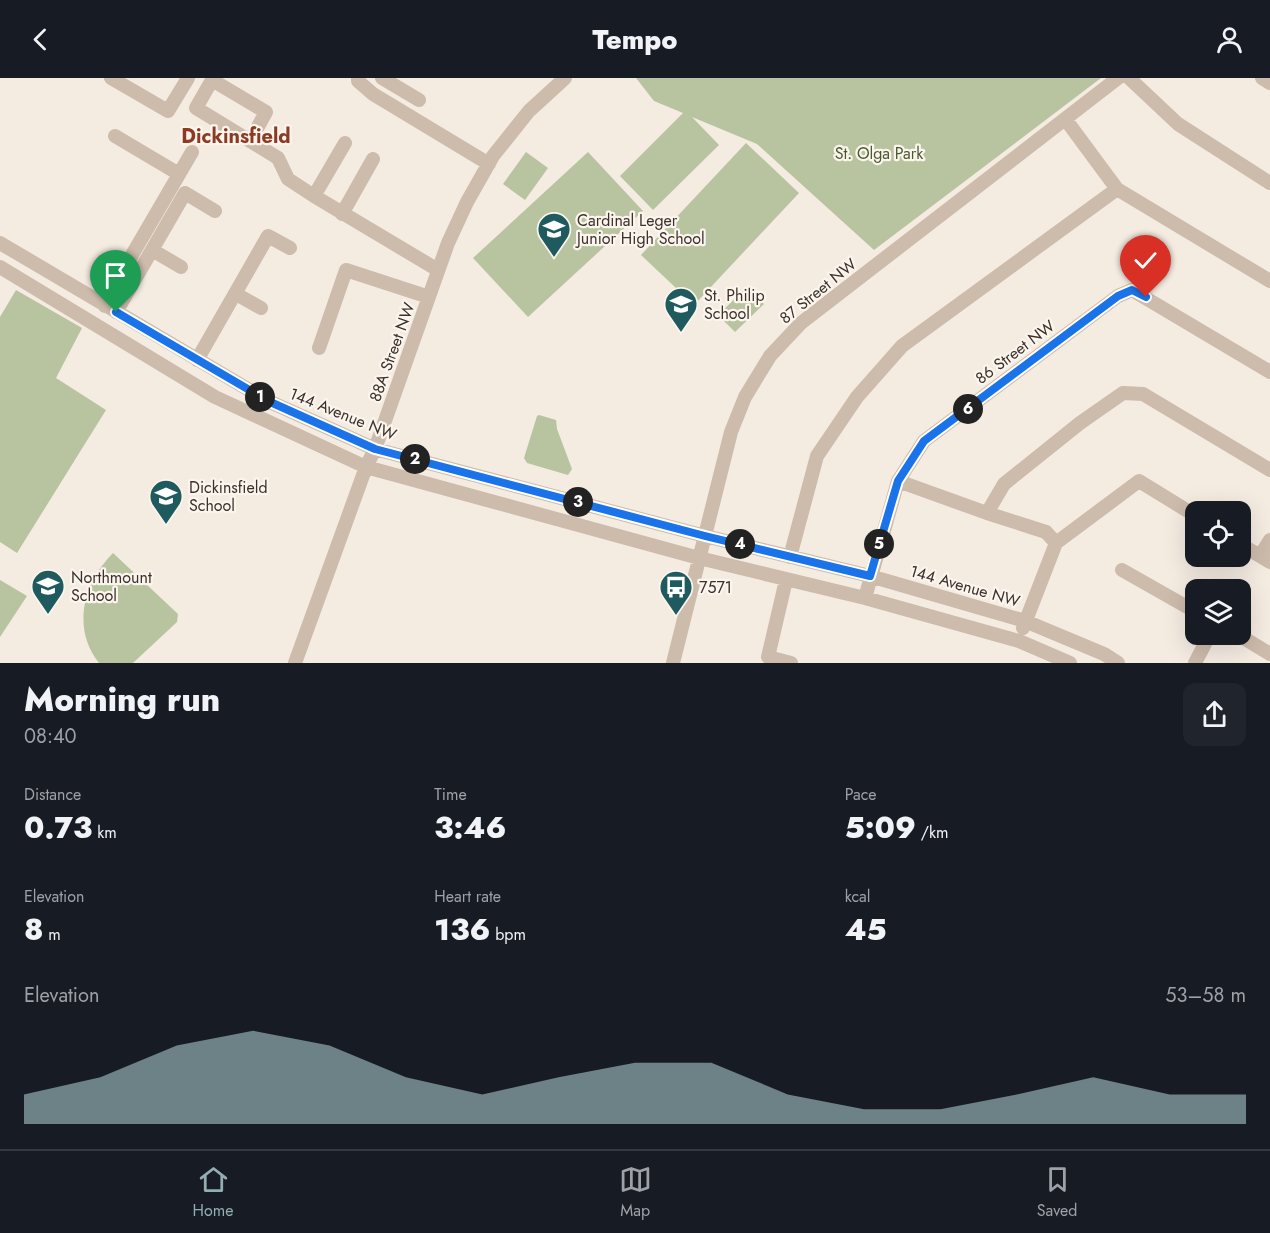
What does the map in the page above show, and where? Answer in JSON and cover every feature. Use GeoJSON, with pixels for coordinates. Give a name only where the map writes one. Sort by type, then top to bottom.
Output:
{"type":"FeatureCollection","features":[{"type":"Feature","properties":{"kind":"street"},"geometry":{"type":"LineString","coordinates":[[112,78],[168,111],[188,78]]}},
{"type":"Feature","properties":{"kind":"street"},"geometry":{"type":"LineString","coordinates":[[358,78],[358,81],[373,94],[489,164]]}},
{"type":"Feature","properties":{"kind":"street"},"geometry":{"type":"LineString","coordinates":[[382,78],[419,100]]}},
{"type":"Feature","properties":{"kind":"street","name":"87 Street NW"},"geometry":{"type":"LineString","coordinates":[[673,663],[731,432],[745,397],[771,356],[801,323],[1118,78]]}},
{"type":"Feature","properties":{"kind":"street"},"geometry":{"type":"LineString","coordinates":[[1129,78],[1178,124],[1270,183]]}},
{"type":"Feature","properties":{"kind":"street"},"geometry":{"type":"LineString","coordinates":[[1263,78],[1270,83]]}},
{"type":"Feature","properties":{"kind":"street","name":"88A Street NW"},"geometry":{"type":"LineString","coordinates":[[295,663],[366,467],[375,449],[438,270],[458,223],[489,164],[529,111],[563,79]]}},
{"type":"Feature","properties":{"kind":"street"},"geometry":{"type":"LineString","coordinates":[[250,141],[266,112],[212,80],[196,108],[250,141],[278,158],[288,179],[342,214],[438,270]]}},
{"type":"Feature","properties":{"kind":"street"},"geometry":{"type":"LineString","coordinates":[[1066,120],[1117,189],[1270,281]]}},
{"type":"Feature","properties":{"kind":"street"},"geometry":{"type":"LineString","coordinates":[[115,136],[179,174]]}},
{"type":"Feature","properties":{"kind":"street"},"geometry":{"type":"LineString","coordinates":[[314,196],[345,143]]}},
{"type":"Feature","properties":{"kind":"street"},"geometry":{"type":"LineString","coordinates":[[110,309],[192,152]]}},
{"type":"Feature","properties":{"kind":"street"},"geometry":{"type":"LineString","coordinates":[[342,214],[373,159]]}},
{"type":"Feature","properties":{"kind":"street"},"geometry":{"type":"LineString","coordinates":[[790,557],[817,456],[857,397],[902,346],[1117,189]]}},
{"type":"Feature","properties":{"kind":"street"},"geometry":{"type":"LineString","coordinates":[[110,309],[152,250],[185,193],[215,211]]}},
{"type":"Feature","properties":{"kind":"street"},"geometry":{"type":"LineString","coordinates":[[198,360],[268,236],[290,248]]}},
{"type":"Feature","properties":{"kind":"street","name":"144 Avenue NW"},"geometry":{"type":"LineString","coordinates":[[0,243],[268,401],[375,449],[705,536],[870,576],[1025,621],[1104,654],[1118,663]]}},
{"type":"Feature","properties":{"kind":"street"},"geometry":{"type":"LineString","coordinates":[[152,250],[181,267]]}},
{"type":"Feature","properties":{"kind":"street"},"geometry":{"type":"LineString","coordinates":[[0,268],[215,396],[366,467],[699,558],[865,598],[1019,641],[1070,663]]}},
{"type":"Feature","properties":{"kind":"street"},"geometry":{"type":"LineString","coordinates":[[319,348],[346,270],[429,297]]}},
{"type":"Feature","properties":{"kind":"street","name":"86 Street NW"},"geometry":{"type":"LineString","coordinates":[[865,598],[898,481],[924,441],[1118,296],[1132,290],[1270,372]]}},
{"type":"Feature","properties":{"kind":"street"},"geometry":{"type":"LineString","coordinates":[[236,294],[261,308]]}},
{"type":"Feature","properties":{"kind":"street"},"geometry":{"type":"LineString","coordinates":[[987,513],[1004,484],[1080,423],[1123,393],[1143,394],[1270,470]]}},
{"type":"Feature","properties":{"kind":"street"},"geometry":{"type":"LineString","coordinates":[[898,481],[1046,532],[1056,543]]}},
{"type":"Feature","properties":{"kind":"street"},"geometry":{"type":"LineString","coordinates":[[1019,641],[1056,543],[1139,481],[1185,509]]}},
{"type":"Feature","properties":{"kind":"street"},"geometry":{"type":"LineString","coordinates":[[1251,551],[1265,559],[1270,540]]}},
{"type":"Feature","properties":{"kind":"street"},"geometry":{"type":"LineString","coordinates":[[1122,570],[1185,606]]}},
{"type":"Feature","properties":{"kind":"street"},"geometry":{"type":"LineString","coordinates":[[786,579],[767,660],[791,663]]}},
{"type":"Feature","properties":{"kind":"street"},"geometry":{"type":"LineString","coordinates":[[1251,642],[1270,654]]}},
{"type":"Feature","properties":{"kind":"street"},"geometry":{"type":"LineString","coordinates":[[1195,663],[1204,645]]}},
{"type":"Feature","properties":{"kind":"green space","name":"St. Olga Park"},"geometry":{"type":"Polygon","coordinates":[[[636,78],[1101,78],[874,250],[757,144],[692,117],[719,145],[653,210],[620,176],[683,113],[654,101],[636,78]]]}},
{"type":"Feature","properties":{"kind":"green space"},"geometry":{"type":"Polygon","coordinates":[[[746,143],[799,193],[694,305],[641,255],[746,143]]]}},
{"type":"Feature","properties":{"kind":"green space"},"geometry":{"type":"Polygon","coordinates":[[[526,152],[548,168],[525,200],[503,184],[526,152]]]}},
{"type":"Feature","properties":{"kind":"green space"},"geometry":{"type":"Polygon","coordinates":[[[588,152],[643,211],[528,317],[473,258],[588,152]]]}},
{"type":"Feature","properties":{"kind":"green space"},"geometry":{"type":"Polygon","coordinates":[[[747,287],[764,304],[735,332],[718,315],[747,287]]]}},
{"type":"Feature","properties":{"kind":"green space"},"geometry":{"type":"Polygon","coordinates":[[[16,290],[82,328],[56,378],[106,410],[17,553],[0,542],[0,317],[16,290]]]}},
{"type":"Feature","properties":{"kind":"green space"},"geometry":{"type":"Polygon","coordinates":[[[539,415],[556,420],[557,429],[572,469],[568,475],[527,463],[524,458],[539,415]]]}},
{"type":"Feature","properties":{"kind":"green space"},"geometry":{"type":"Polygon","coordinates":[[[113,553],[178,614],[177,622],[133,663],[99,663],[85,635],[83,620],[88,591],[113,553]]]}},
{"type":"Feature","properties":{"kind":"green space"},"geometry":{"type":"Polygon","coordinates":[[[0,580],[27,596],[0,637],[0,580]]]}},
{"type":"Feature","properties":{"kind":"place","name":"Cardinal Leger Junior High School"},"geometry":{"type":"Point","coordinates":[554,258]}},
{"type":"Feature","properties":{"kind":"place","name":"St. Philip School"},"geometry":{"type":"Point","coordinates":[681,333]}},
{"type":"Feature","properties":{"kind":"place","name":"Dickinsfield School"},"geometry":{"type":"Point","coordinates":[166,525]}},
{"type":"Feature","properties":{"kind":"place","name":"Northmount School"},"geometry":{"type":"Point","coordinates":[48,615]}},
{"type":"Feature","properties":{"kind":"place","name":"7571"},"geometry":{"type":"Point","coordinates":[676,616]}},
{"type":"Feature","properties":{"kind":"district","name":"Dickinsfield"},"geometry":{"type":"Point","coordinates":[236,136]}},
{"type":"Feature","properties":{"kind":"route"},"geometry":{"type":"LineString","coordinates":[[116,312],[268,401],[375,449],[705,536],[870,576],[898,481],[924,441],[1118,296],[1132,290],[1146,297]]}}]}
